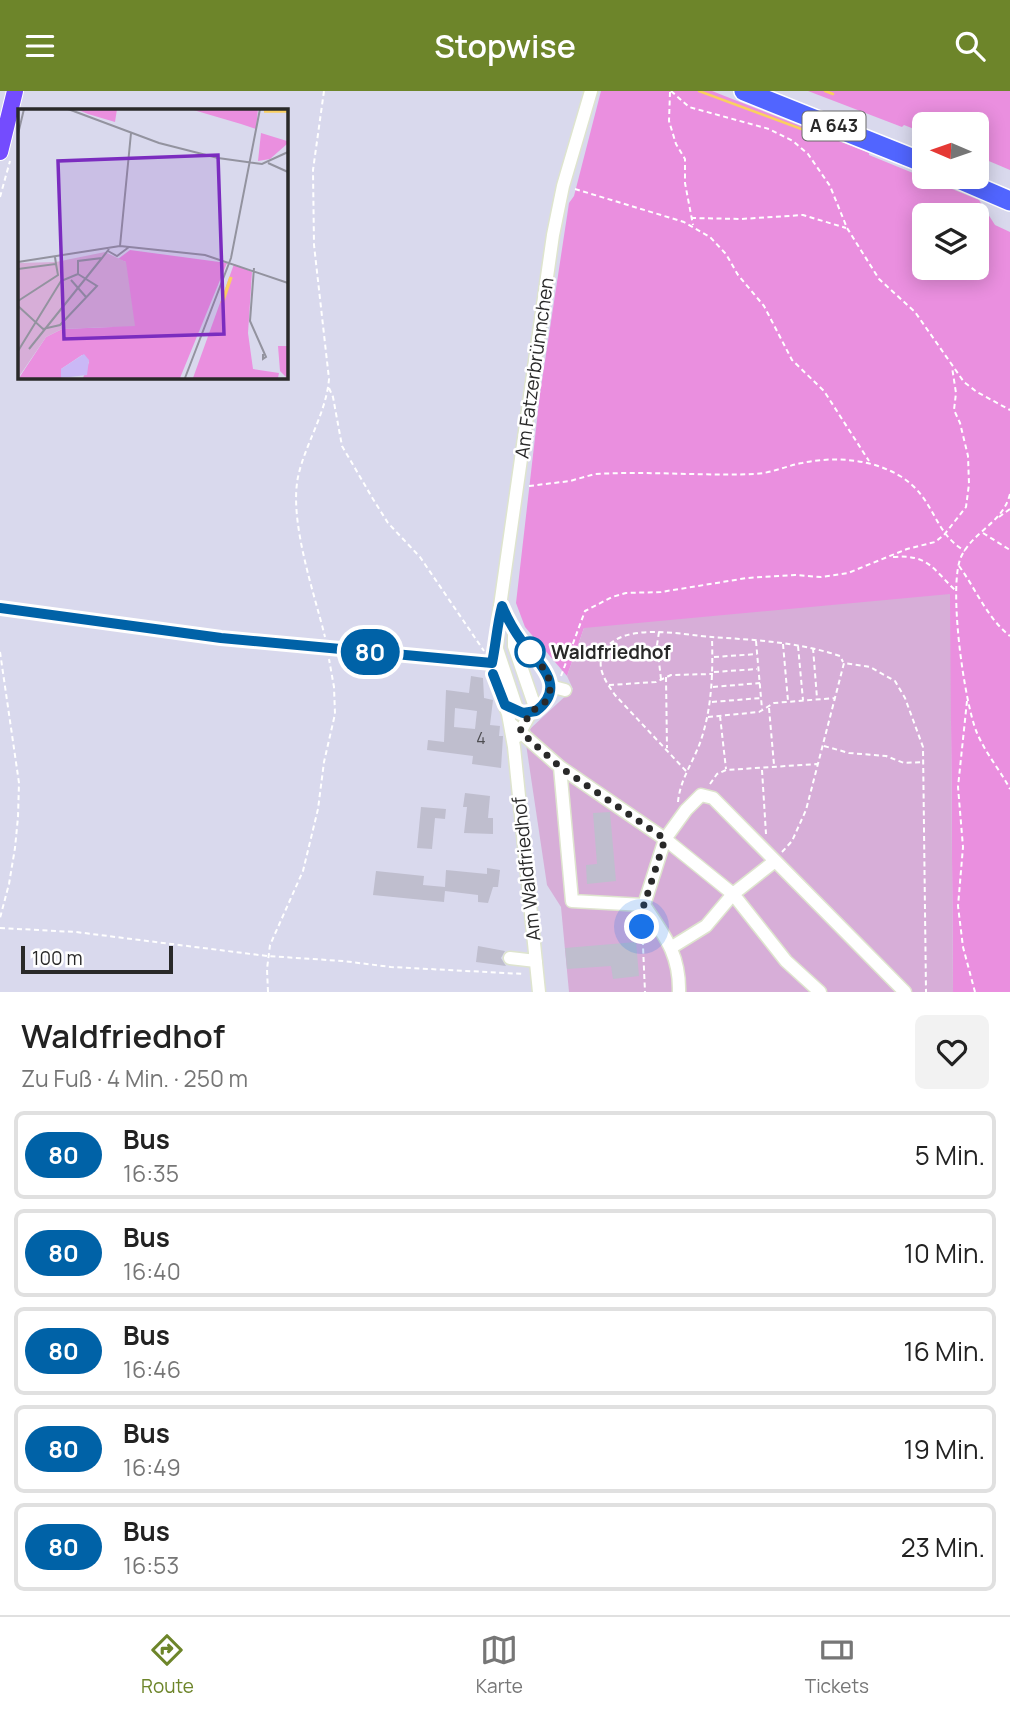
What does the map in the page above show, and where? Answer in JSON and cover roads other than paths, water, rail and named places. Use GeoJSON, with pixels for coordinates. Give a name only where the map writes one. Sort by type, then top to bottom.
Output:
{"type":"FeatureCollection","features":[{"type":"Feature","properties":{"kind":"highway","name":"A 643"},"geometry":{"type":"LineString","coordinates":[[744,91],[912,158]]}},
{"type":"Feature","properties":{"kind":"highway","name":"A 643"},"geometry":{"type":"LineString","coordinates":[[776,91],[912,146]]}},
{"type":"Feature","properties":{"kind":"highway"},"geometry":{"type":"LineString","coordinates":[[989,179],[1010,188]]}},
{"type":"Feature","properties":{"kind":"highway"},"geometry":{"type":"LineString","coordinates":[[982,189],[1010,201]]}},
{"type":"Feature","properties":{"kind":"main road"},"geometry":{"type":"LineString","coordinates":[[0,152],[15,91]]}},
{"type":"Feature","properties":{"kind":"street","name":"Am Fatzerbrünnchen"},"geometry":{"type":"LineString","coordinates":[[496,649],[540,316],[563,186],[591,91]]}},
{"type":"Feature","properties":{"kind":"street"},"geometry":{"type":"LineString","coordinates":[[502,606],[520,647],[528,712]]}},
{"type":"Feature","properties":{"kind":"street"},"geometry":{"type":"LineString","coordinates":[[0,608],[221,638],[492,663],[496,649]]}},
{"type":"Feature","properties":{"kind":"street"},"geometry":{"type":"LineString","coordinates":[[496,649],[520,647],[544,669],[553,682],[565,690]]}},
{"type":"Feature","properties":{"kind":"street"},"geometry":{"type":"LineString","coordinates":[[496,649],[528,712]]}},
{"type":"Feature","properties":{"kind":"street","name":"Am Waldfriedhof"},"geometry":{"type":"LineString","coordinates":[[492,663],[495,683],[515,727],[514,747],[539,992]]}},
{"type":"Feature","properties":{"kind":"street"},"geometry":{"type":"LineString","coordinates":[[553,682],[545,702],[528,712],[515,727],[560,767],[665,839],[733,894],[786,961],[820,992]]}},
{"type":"Feature","properties":{"kind":"street"},"geometry":{"type":"LineString","coordinates":[[505,705],[528,712]]}},
{"type":"Feature","properties":{"kind":"street"},"geometry":{"type":"LineString","coordinates":[[560,767],[572,901],[642,905]]}},
{"type":"Feature","properties":{"kind":"street"},"geometry":{"type":"LineString","coordinates":[[642,905],[665,839],[686,810],[701,795],[713,798],[905,992]]}},
{"type":"Feature","properties":{"kind":"street"},"geometry":{"type":"LineString","coordinates":[[672,947],[706,926],[733,894],[771,857]]}},
{"type":"Feature","properties":{"kind":"street"},"geometry":{"type":"LineString","coordinates":[[642,905],[672,947],[680,973],[679,992]]}},
{"type":"Feature","properties":{"kind":"street"},"geometry":{"type":"LineString","coordinates":[[510,958],[536,961]]}},
{"type":"Feature","properties":{"kind":"waterway"},"geometry":{"type":"LineString","coordinates":[[699,91],[823,137]]}},
{"type":"Feature","properties":{"kind":"waterway"},"geometry":{"type":"LineString","coordinates":[[825,91],[833,94]]}},
{"type":"Feature","properties":{"kind":"place","name":"Waldfriedhof"},"geometry":{"type":"Point","coordinates":[530,652]}}]}
